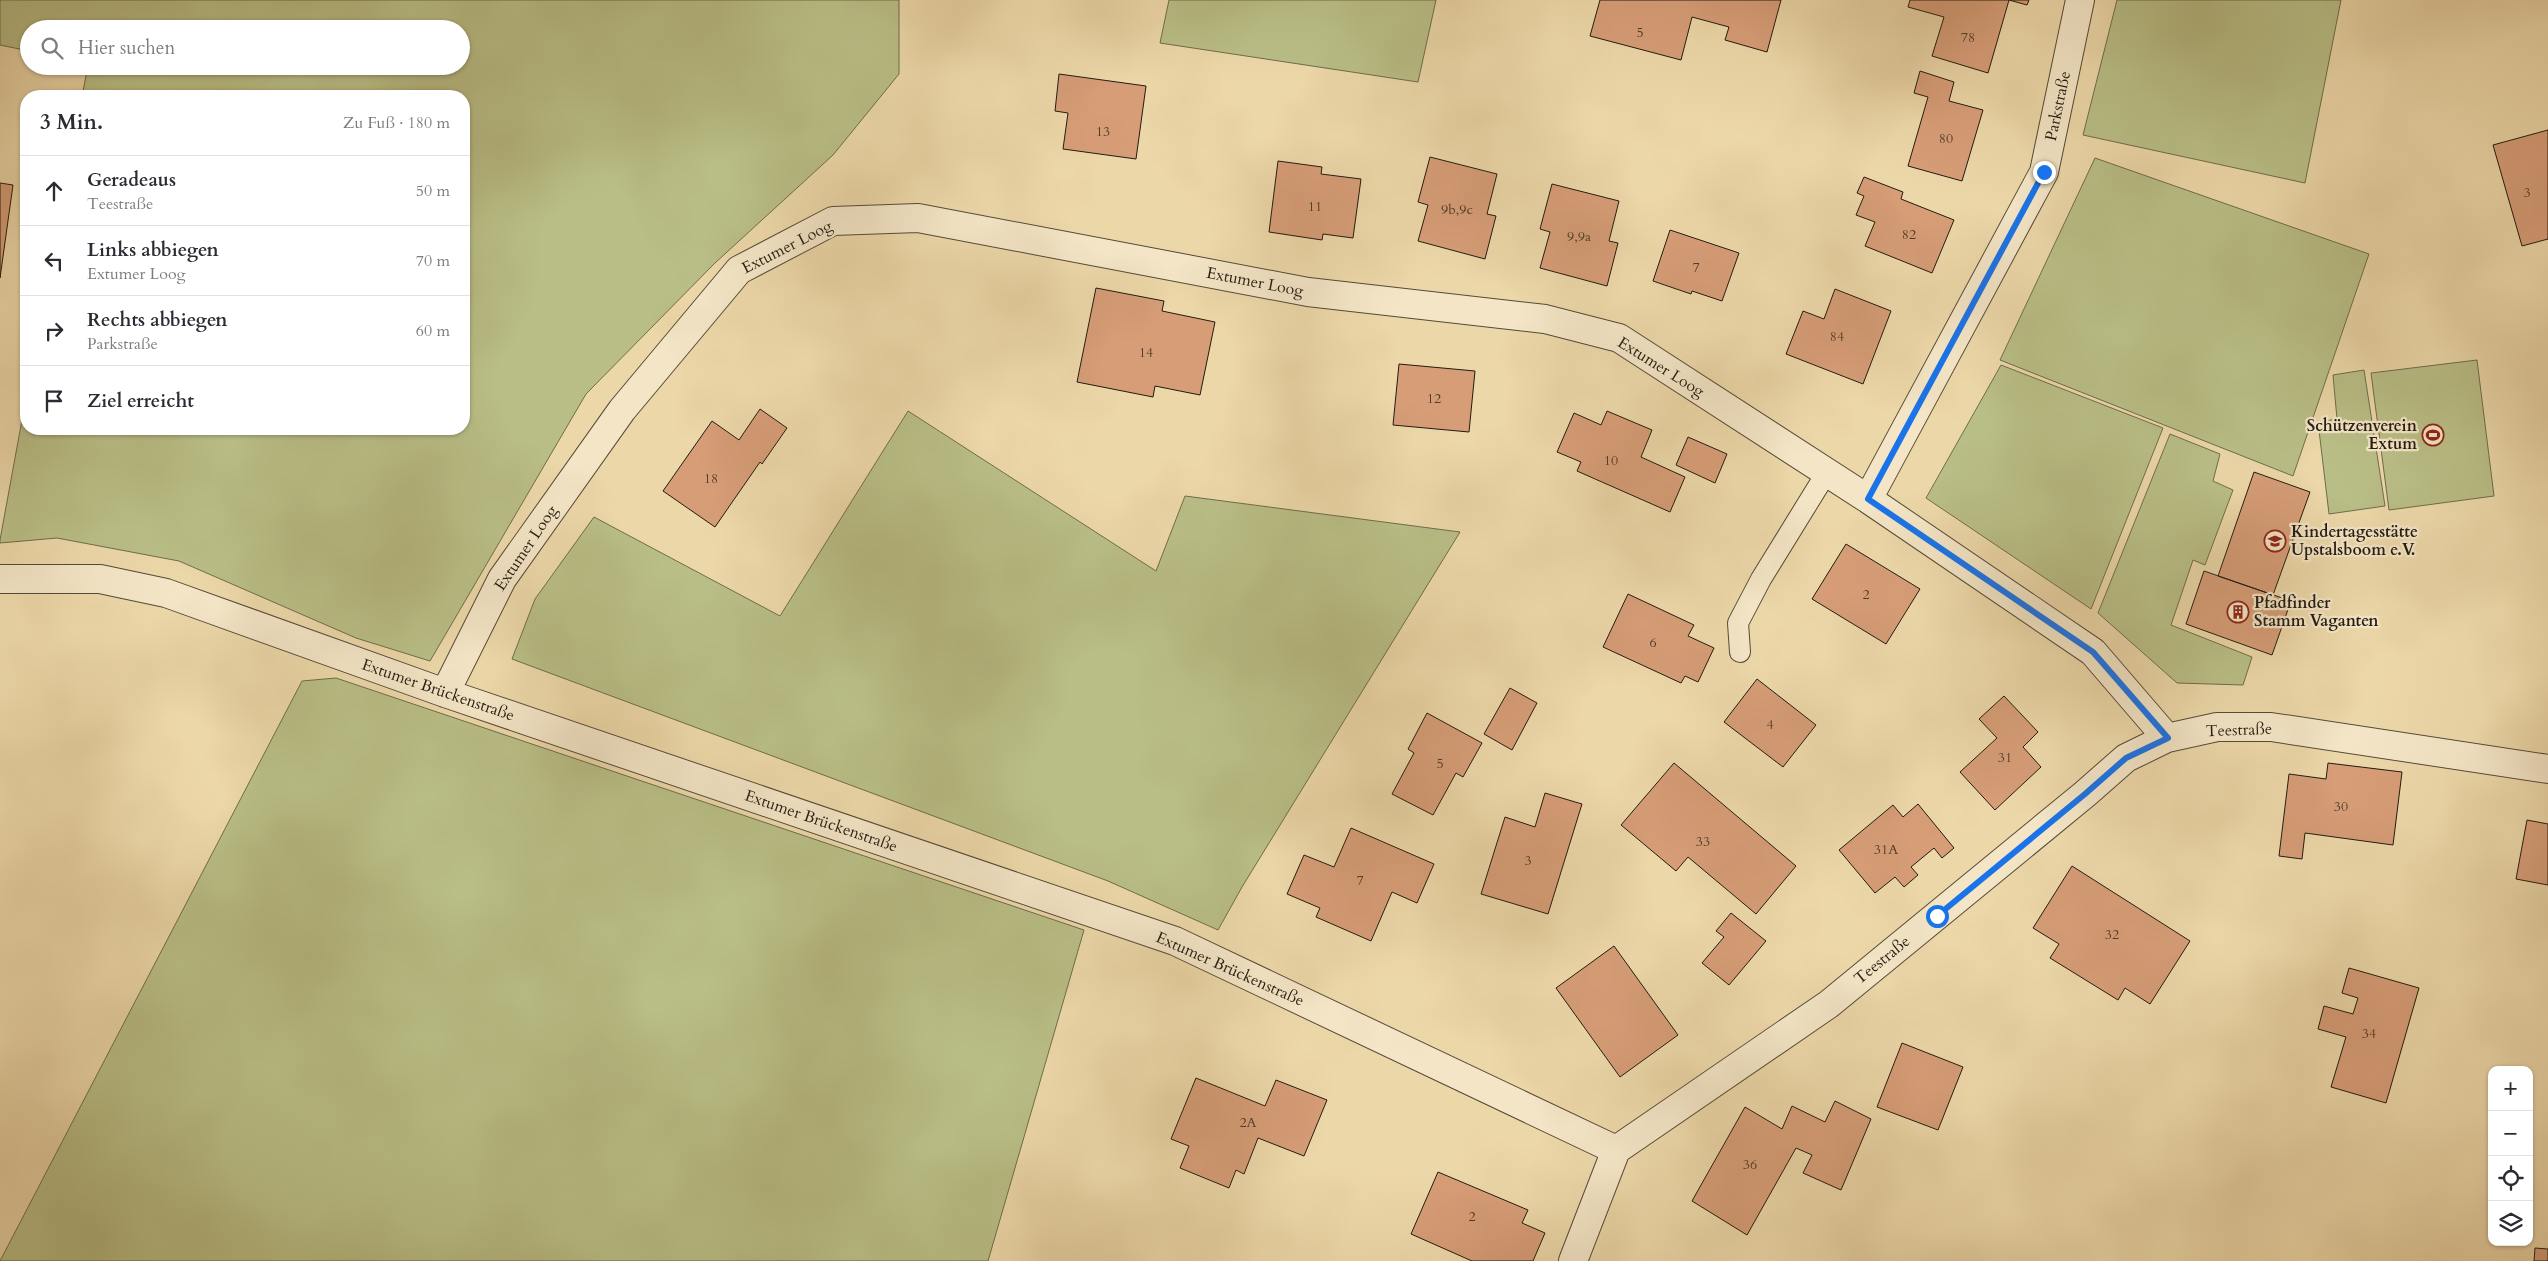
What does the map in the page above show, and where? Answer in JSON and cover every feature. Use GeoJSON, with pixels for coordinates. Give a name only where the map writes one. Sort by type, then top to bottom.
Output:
{"type":"FeatureCollection","features":[{"type":"Feature","properties":{"kind":"street","name":"Parkstraße"},"geometry":{"type":"LineString","coordinates":[[1868,499],[2044,172],[2080,0]]}},
{"type":"Feature","properties":{"kind":"street","name":"Extumer Loog"},"geometry":{"type":"LineString","coordinates":[[445,693],[502,579],[622,410],[739,270],[833,221],[918,218],[1308,292],[1545,319],[1619,338],[1868,499],[2093,652],[2168,738]]}},
{"type":"Feature","properties":{"kind":"street","name":"Extumer Brückenstraße"},"geometry":{"type":"LineString","coordinates":[[0,579],[100,579],[166,593],[445,693],[1175,941],[1616,1150]]}},
{"type":"Feature","properties":{"kind":"street","name":"Teestraße"},"geometry":{"type":"LineString","coordinates":[[1616,1150],[1829,1004],[2085,794],[2126,758],[2168,738],[2217,727],[2271,727],[2548,769]]}},
{"type":"Feature","properties":{"kind":"street"},"geometry":{"type":"LineString","coordinates":[[1573,1261],[1616,1150]]}},
{"type":"Feature","properties":{"kind":"lane"},"geometry":{"type":"LineString","coordinates":[[1740,652],[1738,624],[1761,579],[1827,472]]}},
{"type":"Feature","properties":{"kind":"green space"},"geometry":{"type":"Polygon","coordinates":[[[0,0],[899,0],[899,74],[833,155],[715,263],[586,394],[430,661],[356,638],[179,561],[57,538],[0,543],[0,540],[20,431],[20,435],[470,435],[470,90],[83,90],[86,75],[470,75],[470,20],[20,20],[20,49],[0,45],[0,0]]]}},
{"type":"Feature","properties":{"kind":"green space"},"geometry":{"type":"Polygon","coordinates":[[[1169,0],[1436,0],[1418,82],[1160,43],[1169,0]]]}},
{"type":"Feature","properties":{"kind":"green space"},"geometry":{"type":"Polygon","coordinates":[[[2117,0],[2341,0],[2305,183],[2083,135],[2117,0]]]}},
{"type":"Feature","properties":{"kind":"green space"},"geometry":{"type":"Polygon","coordinates":[[[2095,158],[2369,254],[2293,476],[2000,360],[2095,158]]]}},
{"type":"Feature","properties":{"kind":"green space","name":"Schützenverein Extum"},"geometry":{"type":"Polygon","coordinates":[[[2477,360],[2494,496],[2389,510],[2371,373],[2477,360]]]}},
{"type":"Feature","properties":{"kind":"green space"},"geometry":{"type":"Polygon","coordinates":[[[2001,365],[2163,428],[2091,609],[1926,498],[2001,365]]]}},
{"type":"Feature","properties":{"kind":"green space"},"geometry":{"type":"Polygon","coordinates":[[[2364,370],[2385,506],[2329,514],[2318,422],[2337,419],[2333,375],[2364,370]]]}},
{"type":"Feature","properties":{"kind":"green space"},"geometry":{"type":"Polygon","coordinates":[[[908,411],[1156,571],[1185,496],[1460,532],[1242,887],[1218,930],[1108,881],[512,659],[535,599],[594,517],[780,616],[908,411]]]}},
{"type":"Feature","properties":{"kind":"green space"},"geometry":{"type":"Polygon","coordinates":[[[2170,434],[2220,454],[2213,481],[2233,490],[2205,565],[2193,560],[2171,625],[2252,657],[2243,685],[2177,683],[2098,613],[2170,434]]]}},
{"type":"Feature","properties":{"kind":"green space"},"geometry":{"type":"Polygon","coordinates":[[[336,678],[1084,930],[988,1261],[0,1261],[302,681],[336,678]]]}},
{"type":"Feature","properties":{"kind":"building"},"geometry":{"type":"Polygon","coordinates":[[[1600,0],[1781,0],[1767,52],[1725,40],[1729,27],[1692,17],[1681,60],[1590,36],[1600,0]]]}},
{"type":"Feature","properties":{"kind":"building"},"geometry":{"type":"Polygon","coordinates":[[[1910,0],[2009,0],[1988,73],[1932,56],[1944,17],[1908,7],[1910,0]]]}},
{"type":"Feature","properties":{"kind":"building"},"geometry":{"type":"Polygon","coordinates":[[[2009,0],[2029,0],[2027,5],[2009,0]]]}},
{"type":"Feature","properties":{"kind":"building"},"geometry":{"type":"Polygon","coordinates":[[[1920,71],[1954,82],[1949,101],[1983,110],[1962,181],[1908,166],[1928,97],[1914,93],[1920,71]]]}},
{"type":"Feature","properties":{"kind":"building"},"geometry":{"type":"Polygon","coordinates":[[[1059,74],[1146,86],[1136,159],[1063,149],[1068,113],[1055,111],[1059,74]]]}},
{"type":"Feature","properties":{"kind":"building"},"geometry":{"type":"Polygon","coordinates":[[[2548,130],[2548,239],[2522,246],[2493,145],[2548,130]]]}},
{"type":"Feature","properties":{"kind":"building"},"geometry":{"type":"Polygon","coordinates":[[[1430,157],[1497,174],[1487,214],[1496,216],[1485,259],[1418,241],[1428,205],[1418,202],[1430,157]]]}},
{"type":"Feature","properties":{"kind":"building"},"geometry":{"type":"Polygon","coordinates":[[[1278,161],[1322,167],[1321,174],[1361,179],[1353,238],[1323,234],[1322,240],[1269,232],[1278,161]]]}},
{"type":"Feature","properties":{"kind":"building"},"geometry":{"type":"Polygon","coordinates":[[[1864,177],[1903,192],[1901,199],[1954,220],[1932,273],[1865,246],[1875,222],[1856,215],[1864,196],[1857,193],[1864,177]]]}},
{"type":"Feature","properties":{"kind":"building"},"geometry":{"type":"Polygon","coordinates":[[[0,183],[13,185],[0,278],[0,183]]]}},
{"type":"Feature","properties":{"kind":"building"},"geometry":{"type":"Polygon","coordinates":[[[1552,184],[1619,201],[1609,241],[1618,243],[1607,286],[1540,268],[1550,232],[1540,229],[1552,184]]]}},
{"type":"Feature","properties":{"kind":"building"},"geometry":{"type":"Polygon","coordinates":[[[1670,230],[1739,253],[1722,301],[1692,291],[1691,294],[1653,281],[1670,230]]]}},
{"type":"Feature","properties":{"kind":"building"},"geometry":{"type":"Polygon","coordinates":[[[1096,288],[1164,301],[1162,311],[1215,322],[1200,395],[1155,386],[1153,397],[1077,382],[1096,288]]]}},
{"type":"Feature","properties":{"kind":"building"},"geometry":{"type":"Polygon","coordinates":[[[1835,289],[1891,311],[1863,384],[1786,354],[1803,311],[1824,319],[1835,289]]]}},
{"type":"Feature","properties":{"kind":"building"},"geometry":{"type":"Polygon","coordinates":[[[1399,364],[1475,371],[1469,432],[1393,425],[1399,364]]]}},
{"type":"Feature","properties":{"kind":"building"},"geometry":{"type":"Polygon","coordinates":[[[760,409],[787,428],[762,464],[760,462],[715,527],[663,491],[712,421],[739,440],[760,409]]]}},
{"type":"Feature","properties":{"kind":"building"},"geometry":{"type":"Polygon","coordinates":[[[1607,411],[1652,430],[1641,457],[1685,477],[1670,512],[1577,471],[1581,462],[1557,452],[1574,413],[1601,425],[1607,411]]]}},
{"type":"Feature","properties":{"kind":"building"},"geometry":{"type":"Polygon","coordinates":[[[1688,437],[1727,454],[1715,483],[1676,465],[1688,437]]]}},
{"type":"Feature","properties":{"kind":"building"},"geometry":{"type":"Polygon","coordinates":[[[2254,472],[2310,492],[2273,595],[2218,576],[2254,472]]]}},
{"type":"Feature","properties":{"kind":"building"},"geometry":{"type":"Polygon","coordinates":[[[1846,544],[1920,589],[1886,644],[1812,599],[1846,544]]]}},
{"type":"Feature","properties":{"kind":"building","name":"Pfadfinder Stamm Vaganten"},"geometry":{"type":"Polygon","coordinates":[[[2204,571],[2291,601],[2272,655],[2186,624],[2204,571]]]}},
{"type":"Feature","properties":{"kind":"building"},"geometry":{"type":"Polygon","coordinates":[[[1628,594],[1694,625],[1688,636],[1714,648],[1698,682],[1685,676],[1681,683],[1603,647],[1628,594]]]}},
{"type":"Feature","properties":{"kind":"building"},"geometry":{"type":"Polygon","coordinates":[[[1757,679],[1816,725],[1783,767],[1724,722],[1757,679]]]}},
{"type":"Feature","properties":{"kind":"building"},"geometry":{"type":"Polygon","coordinates":[[[1510,688],[1537,703],[1512,750],[1484,734],[1510,688]]]}},
{"type":"Feature","properties":{"kind":"building"},"geometry":{"type":"Polygon","coordinates":[[[2004,696],[2038,732],[2023,747],[2041,767],[1995,810],[1960,772],[1997,738],[1979,719],[2004,696]]]}},
{"type":"Feature","properties":{"kind":"building"},"geometry":{"type":"Polygon","coordinates":[[[1427,713],[1482,743],[1463,777],[1456,773],[1433,815],[1392,794],[1414,753],[1408,749],[1427,713]]]}},
{"type":"Feature","properties":{"kind":"building"},"geometry":{"type":"Polygon","coordinates":[[[1674,763],[1796,866],[1756,914],[1688,857],[1676,871],[1621,825],[1674,763]]]}},
{"type":"Feature","properties":{"kind":"building"},"geometry":{"type":"Polygon","coordinates":[[[2328,763],[2402,772],[2393,845],[2305,833],[2302,859],[2279,856],[2289,774],[2326,779],[2328,763]]]}},
{"type":"Feature","properties":{"kind":"building"},"geometry":{"type":"Polygon","coordinates":[[[1545,793],[1582,804],[1548,914],[1481,894],[1505,817],[1535,827],[1545,793]]]}},
{"type":"Feature","properties":{"kind":"building"},"geometry":{"type":"Polygon","coordinates":[[[1918,804],[1954,848],[1942,858],[1934,848],[1911,867],[1918,875],[1904,887],[1895,877],[1875,893],[1839,850],[1893,805],[1903,817],[1918,804]]]}},
{"type":"Feature","properties":{"kind":"building"},"geometry":{"type":"Polygon","coordinates":[[[2527,820],[2548,824],[2548,885],[2516,879],[2527,820]]]}},
{"type":"Feature","properties":{"kind":"building"},"geometry":{"type":"Polygon","coordinates":[[[1351,828],[1434,864],[1417,903],[1392,892],[1371,941],[1316,917],[1320,908],[1287,894],[1304,855],[1334,867],[1351,828]]]}},
{"type":"Feature","properties":{"kind":"building"},"geometry":{"type":"Polygon","coordinates":[[[2072,866],[2190,941],[2150,1004],[2125,988],[2118,1000],[2050,958],[2059,944],[2033,928],[2072,866]]]}},
{"type":"Feature","properties":{"kind":"building"},"geometry":{"type":"Polygon","coordinates":[[[1731,913],[1766,941],[1729,985],[1702,963],[1724,937],[1716,931],[1731,913]]]}},
{"type":"Feature","properties":{"kind":"building"},"geometry":{"type":"Polygon","coordinates":[[[1614,946],[1678,1035],[1620,1077],[1556,988],[1614,946]]]}},
{"type":"Feature","properties":{"kind":"building"},"geometry":{"type":"Polygon","coordinates":[[[2349,968],[2419,988],[2386,1103],[2331,1087],[2346,1037],[2318,1029],[2324,1006],[2353,1014],[2358,998],[2342,993],[2349,968]]]}},
{"type":"Feature","properties":{"kind":"building"},"geometry":{"type":"Polygon","coordinates":[[[1902,1043],[1963,1067],[1938,1130],[1877,1107],[1902,1043]]]}},
{"type":"Feature","properties":{"kind":"building"},"geometry":{"type":"Polygon","coordinates":[[[1196,1078],[1265,1106],[1276,1080],[1327,1100],[1304,1156],[1258,1138],[1244,1174],[1236,1170],[1229,1188],[1180,1168],[1189,1146],[1171,1139],[1196,1078]]]}},
{"type":"Feature","properties":{"kind":"building"},"geometry":{"type":"Polygon","coordinates":[[[1835,1101],[1871,1119],[1841,1190],[1803,1173],[1812,1155],[1796,1148],[1747,1235],[1692,1201],[1745,1107],[1782,1129],[1792,1106],[1825,1122],[1835,1101]]]}},
{"type":"Feature","properties":{"kind":"building"},"geometry":{"type":"Polygon","coordinates":[[[1438,1172],[1528,1210],[1522,1223],[1545,1233],[1533,1261],[1472,1261],[1411,1234],[1438,1172]]]}},
{"type":"Feature","properties":{"kind":"building"},"geometry":{"type":"Polygon","coordinates":[[[2535,1248],[2548,1249],[2548,1261],[2534,1261],[2535,1248]]]}},
{"type":"Feature","properties":{"kind":"place","name":"Schützenverein Extum"},"geometry":{"type":"Point","coordinates":[2433,435]}},
{"type":"Feature","properties":{"kind":"place","name":"Kindertagesstätte Upstalsboom e.V."},"geometry":{"type":"Point","coordinates":[2275,541]}},
{"type":"Feature","properties":{"kind":"place","name":"Pfadfinder Stamm Vaganten"},"geometry":{"type":"Point","coordinates":[2238,612]}},
{"type":"Feature","properties":{"kind":"route"},"geometry":{"type":"LineString","coordinates":[[1937,916],[2126,758],[2168,738],[2093,652],[1868,499],[2044,172]]}}]}
